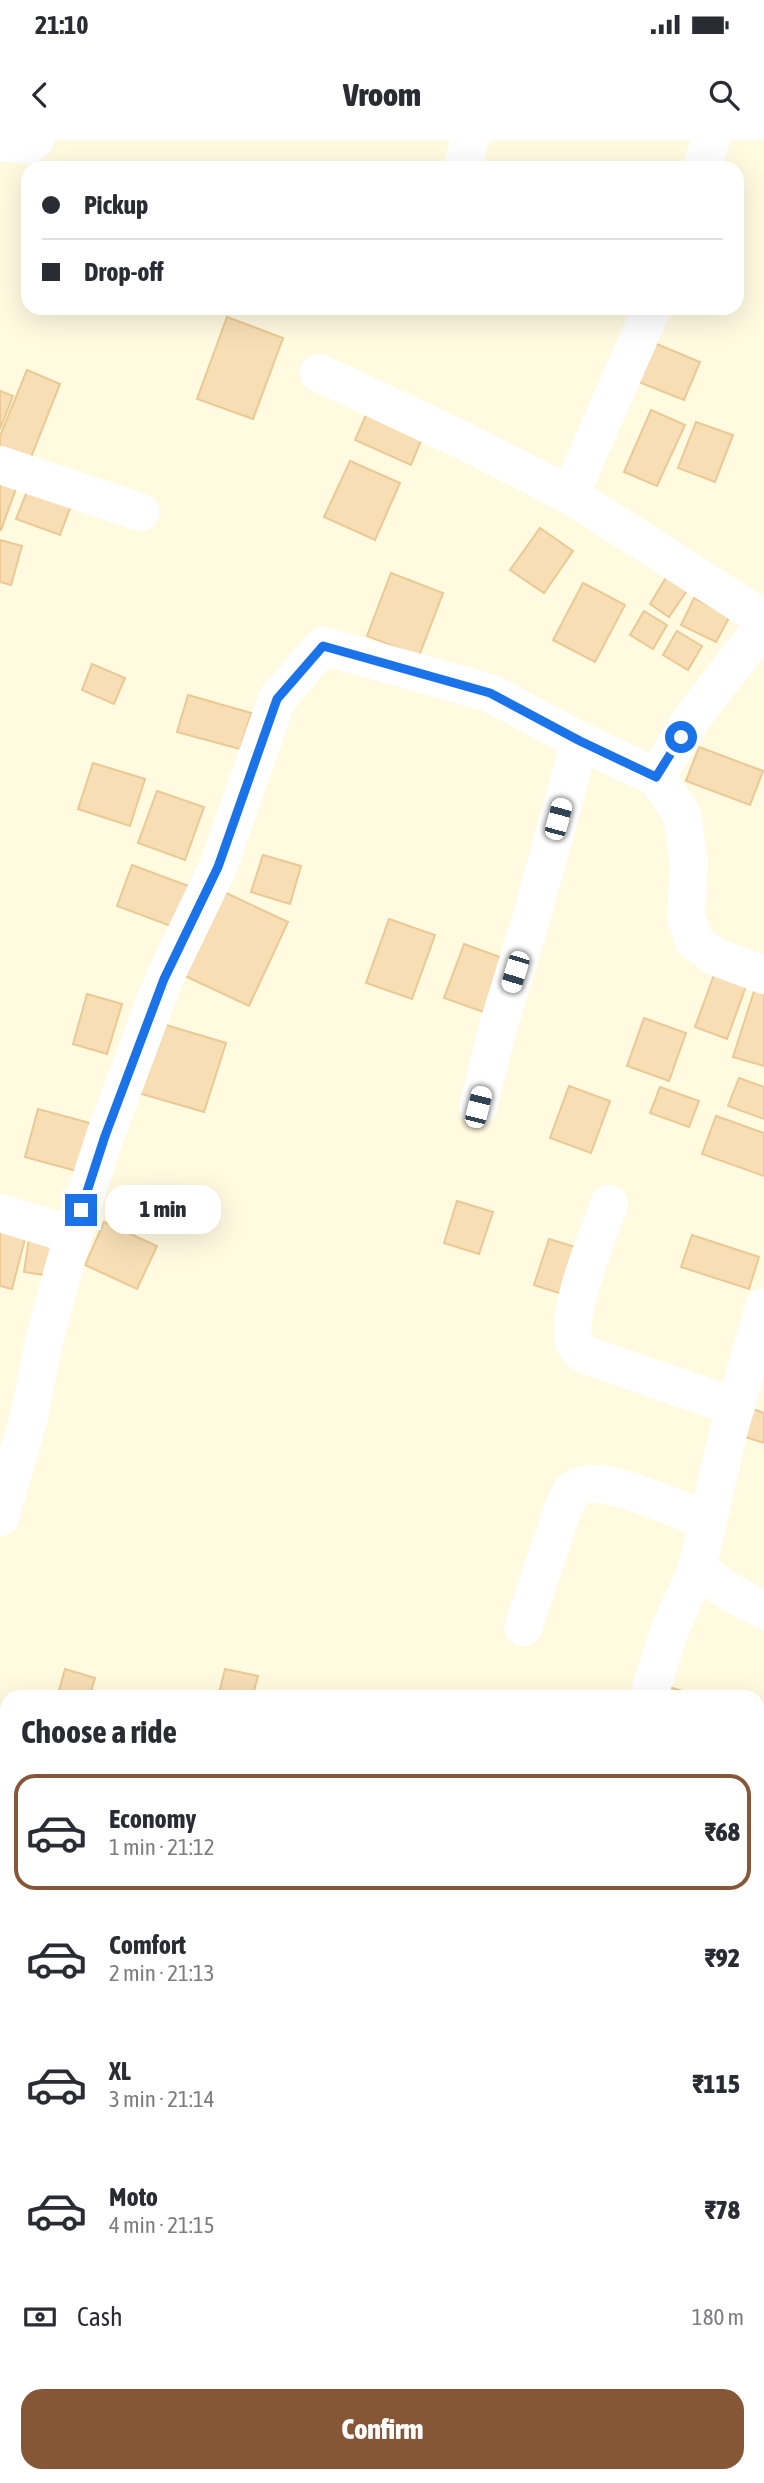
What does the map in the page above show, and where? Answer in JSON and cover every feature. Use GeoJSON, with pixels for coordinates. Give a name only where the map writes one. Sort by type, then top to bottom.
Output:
{"type":"FeatureCollection","features":[{"type":"Feature","properties":{"kind":"street"},"geometry":{"type":"LineString","coordinates":[[0,142],[27,145],[35,140]]}},
{"type":"Feature","properties":{"kind":"street"},"geometry":{"type":"LineString","coordinates":[[464,161],[470,140]]}},
{"type":"Feature","properties":{"kind":"street"},"geometry":{"type":"LineString","coordinates":[[703,161],[710,140]]}},
{"type":"Feature","properties":{"kind":"street"},"geometry":{"type":"LineString","coordinates":[[570,495],[649,315]]}},
{"type":"Feature","properties":{"kind":"street"},"geometry":{"type":"LineString","coordinates":[[318,373],[462,440],[570,495],[764,619]]}},
{"type":"Feature","properties":{"kind":"street"},"geometry":{"type":"LineString","coordinates":[[0,465],[140,512]]}},
{"type":"Feature","properties":{"kind":"street"},"geometry":{"type":"LineString","coordinates":[[656,777],[693,717],[764,625]]}},
{"type":"Feature","properties":{"kind":"street"},"geometry":{"type":"LineString","coordinates":[[1,1508],[15,1412],[45,1337],[73,1235],[105,1136],[164,979],[218,867],[277,699],[323,646],[490,693],[580,741],[656,777],[682,814],[689,865],[686,916],[694,941],[716,957],[764,975]]}},
{"type":"Feature","properties":{"kind":"street"},"geometry":{"type":"LineString","coordinates":[[478,1107],[500,1020],[530,923],[580,741]]}},
{"type":"Feature","properties":{"kind":"street"},"geometry":{"type":"LineString","coordinates":[[609,1204],[578,1296],[573,1324],[575,1343],[580,1352],[736,1407]]}},
{"type":"Feature","properties":{"kind":"street"},"geometry":{"type":"LineString","coordinates":[[0,1213],[73,1235]]}},
{"type":"Feature","properties":{"kind":"street"},"geometry":{"type":"LineString","coordinates":[[651,1690],[669,1632],[696,1569],[764,1307]]}},
{"type":"Feature","properties":{"kind":"street"},"geometry":{"type":"LineString","coordinates":[[523,1627],[572,1490],[586,1484],[605,1486],[708,1521]]}},
{"type":"Feature","properties":{"kind":"street"},"geometry":{"type":"LineString","coordinates":[[696,1569],[764,1610]]}},
{"type":"Feature","properties":{"kind":"building"},"geometry":{"type":"Polygon","coordinates":[[[227,317],[283,338],[253,419],[197,399],[227,317]]]}},
{"type":"Feature","properties":{"kind":"building"},"geometry":{"type":"Polygon","coordinates":[[[647,340],[700,362],[684,400],[631,379],[647,340]]]}},
{"type":"Feature","properties":{"kind":"building"},"geometry":{"type":"Polygon","coordinates":[[[27,370],[60,384],[26,470],[0,459],[0,436],[27,370]]]}},
{"type":"Feature","properties":{"kind":"building"},"geometry":{"type":"Polygon","coordinates":[[[0,391],[13,396],[0,429],[0,391]]]}},
{"type":"Feature","properties":{"kind":"building"},"geometry":{"type":"Polygon","coordinates":[[[369,408],[425,431],[411,465],[355,440],[369,408]]]}},
{"type":"Feature","properties":{"kind":"building"},"geometry":{"type":"Polygon","coordinates":[[[651,410],[685,425],[657,486],[624,472],[651,410]]]}},
{"type":"Feature","properties":{"kind":"building"},"geometry":{"type":"Polygon","coordinates":[[[696,422],[733,435],[715,482],[678,468],[696,422]]]}},
{"type":"Feature","properties":{"kind":"building"},"geometry":{"type":"Polygon","coordinates":[[[350,461],[400,483],[375,540],[324,517],[350,461]]]}},
{"type":"Feature","properties":{"kind":"building"},"geometry":{"type":"Polygon","coordinates":[[[0,479],[17,486],[1,530],[0,529],[0,479]]]}},
{"type":"Feature","properties":{"kind":"building"},"geometry":{"type":"Polygon","coordinates":[[[32,479],[75,495],[60,535],[16,519],[32,479]]]}},
{"type":"Feature","properties":{"kind":"building"},"geometry":{"type":"Polygon","coordinates":[[[540,528],[573,551],[544,593],[510,570],[540,528]]]}},
{"type":"Feature","properties":{"kind":"building"},"geometry":{"type":"Polygon","coordinates":[[[0,540],[22,546],[11,585],[0,582],[0,540]]]}},
{"type":"Feature","properties":{"kind":"building"},"geometry":{"type":"Polygon","coordinates":[[[391,573],[443,593],[419,656],[367,636],[391,573]]]}},
{"type":"Feature","properties":{"kind":"building"},"geometry":{"type":"Polygon","coordinates":[[[667,576],[688,589],[669,617],[650,604],[667,576]]]}},
{"type":"Feature","properties":{"kind":"building"},"geometry":{"type":"Polygon","coordinates":[[[583,583],[625,605],[595,662],[553,640],[583,583]]]}},
{"type":"Feature","properties":{"kind":"building"},"geometry":{"type":"Polygon","coordinates":[[[694,598],[730,616],[716,642],[681,625],[694,598]]]}},
{"type":"Feature","properties":{"kind":"building"},"geometry":{"type":"Polygon","coordinates":[[[644,611],[667,625],[653,649],[630,635],[644,611]]]}},
{"type":"Feature","properties":{"kind":"building"},"geometry":{"type":"Polygon","coordinates":[[[677,631],[702,646],[688,670],[663,655],[677,631]]]}},
{"type":"Feature","properties":{"kind":"building"},"geometry":{"type":"Polygon","coordinates":[[[92,664],[125,678],[114,704],[82,690],[92,664]]]}},
{"type":"Feature","properties":{"kind":"building"},"geometry":{"type":"Polygon","coordinates":[[[188,695],[251,713],[240,749],[177,732],[188,695]]]}},
{"type":"Feature","properties":{"kind":"building"},"geometry":{"type":"Polygon","coordinates":[[[699,747],[763,771],[750,805],[686,781],[699,747]]]}},
{"type":"Feature","properties":{"kind":"building"},"geometry":{"type":"Polygon","coordinates":[[[93,763],[145,779],[130,826],[78,809],[93,763]]]}},
{"type":"Feature","properties":{"kind":"building"},"geometry":{"type":"Polygon","coordinates":[[[157,791],[204,807],[185,860],[138,843],[157,791]]]}},
{"type":"Feature","properties":{"kind":"building"},"geometry":{"type":"Polygon","coordinates":[[[263,855],[301,866],[290,904],[251,892],[263,855]]]}},
{"type":"Feature","properties":{"kind":"building"},"geometry":{"type":"Polygon","coordinates":[[[132,865],[194,888],[179,929],[117,906],[132,865]]]}},
{"type":"Feature","properties":{"kind":"building"},"geometry":{"type":"Polygon","coordinates":[[[224,892],[288,922],[249,1006],[185,976],[224,892]]]}},
{"type":"Feature","properties":{"kind":"building"},"geometry":{"type":"Polygon","coordinates":[[[389,919],[435,935],[412,999],[366,983],[389,919]]]}},
{"type":"Feature","properties":{"kind":"building"},"geometry":{"type":"Polygon","coordinates":[[[464,944],[508,960],[489,1014],[444,998],[464,944]]]}},
{"type":"Feature","properties":{"kind":"building"},"geometry":{"type":"Polygon","coordinates":[[[714,975],[746,986],[727,1039],[695,1027],[714,975]]]}},
{"type":"Feature","properties":{"kind":"building"},"geometry":{"type":"Polygon","coordinates":[[[756,985],[764,988],[764,1066],[733,1057],[756,985]]]}},
{"type":"Feature","properties":{"kind":"building"},"geometry":{"type":"Polygon","coordinates":[[[87,994],[122,1004],[107,1054],[73,1044],[87,994]]]}},
{"type":"Feature","properties":{"kind":"building"},"geometry":{"type":"Polygon","coordinates":[[[644,1018],[686,1033],[669,1081],[627,1066],[644,1018]]]}},
{"type":"Feature","properties":{"kind":"building"},"geometry":{"type":"Polygon","coordinates":[[[156,1022],[226,1043],[204,1112],[135,1092],[156,1022]]]}},
{"type":"Feature","properties":{"kind":"building"},"geometry":{"type":"Polygon","coordinates":[[[739,1078],[764,1087],[764,1119],[728,1106],[739,1078]]]}},
{"type":"Feature","properties":{"kind":"building"},"geometry":{"type":"Polygon","coordinates":[[[569,1086],[610,1101],[591,1153],[550,1138],[569,1086]]]}},
{"type":"Feature","properties":{"kind":"building"},"geometry":{"type":"Polygon","coordinates":[[[660,1087],[699,1101],[689,1127],[650,1113],[660,1087]]]}},
{"type":"Feature","properties":{"kind":"building"},"geometry":{"type":"Polygon","coordinates":[[[38,1109],[97,1125],[84,1173],[25,1157],[38,1109]]]}},
{"type":"Feature","properties":{"kind":"building"},"geometry":{"type":"Polygon","coordinates":[[[716,1116],[764,1133],[764,1176],[702,1154],[716,1116]]]}},
{"type":"Feature","properties":{"kind":"building"},"geometry":{"type":"Polygon","coordinates":[[[457,1201],[493,1212],[479,1254],[444,1243],[457,1201]]]}},
{"type":"Feature","properties":{"kind":"building"},"geometry":{"type":"Polygon","coordinates":[[[104,1222],[157,1246],[137,1289],[85,1265],[104,1222]]]}},
{"type":"Feature","properties":{"kind":"building"},"geometry":{"type":"Polygon","coordinates":[[[0,1224],[27,1231],[12,1289],[0,1286],[0,1224]]]}},
{"type":"Feature","properties":{"kind":"building"},"geometry":{"type":"Polygon","coordinates":[[[30,1231],[57,1235],[51,1276],[24,1272],[30,1231]]]}},
{"type":"Feature","properties":{"kind":"building"},"geometry":{"type":"Polygon","coordinates":[[[692,1235],[759,1257],[749,1289],[681,1267],[692,1235]]]}},
{"type":"Feature","properties":{"kind":"building"},"geometry":{"type":"Polygon","coordinates":[[[549,1239],[588,1251],[572,1297],[534,1285],[549,1239]]]}},
{"type":"Feature","properties":{"kind":"building"},"geometry":{"type":"Polygon","coordinates":[[[742,1405],[764,1413],[764,1443],[733,1433],[742,1405]]]}},
{"type":"Feature","properties":{"kind":"building"},"geometry":{"type":"Polygon","coordinates":[[[65,1669],[95,1678],[91,1690],[59,1690],[65,1669]]]}},
{"type":"Feature","properties":{"kind":"building"},"geometry":{"type":"Polygon","coordinates":[[[225,1669],[258,1676],[254,1690],[220,1690],[225,1669]]]}},
{"type":"Feature","properties":{"kind":"building"},"geometry":{"type":"Polygon","coordinates":[[[660,1684],[679,1690],[658,1690],[660,1684]]]}},
{"type":"Feature","properties":{"kind":"route"},"geometry":{"type":"LineString","coordinates":[[81,1210],[105,1136],[164,979],[218,867],[277,699],[323,646],[490,693],[580,741],[656,777],[681,737]]}}]}
